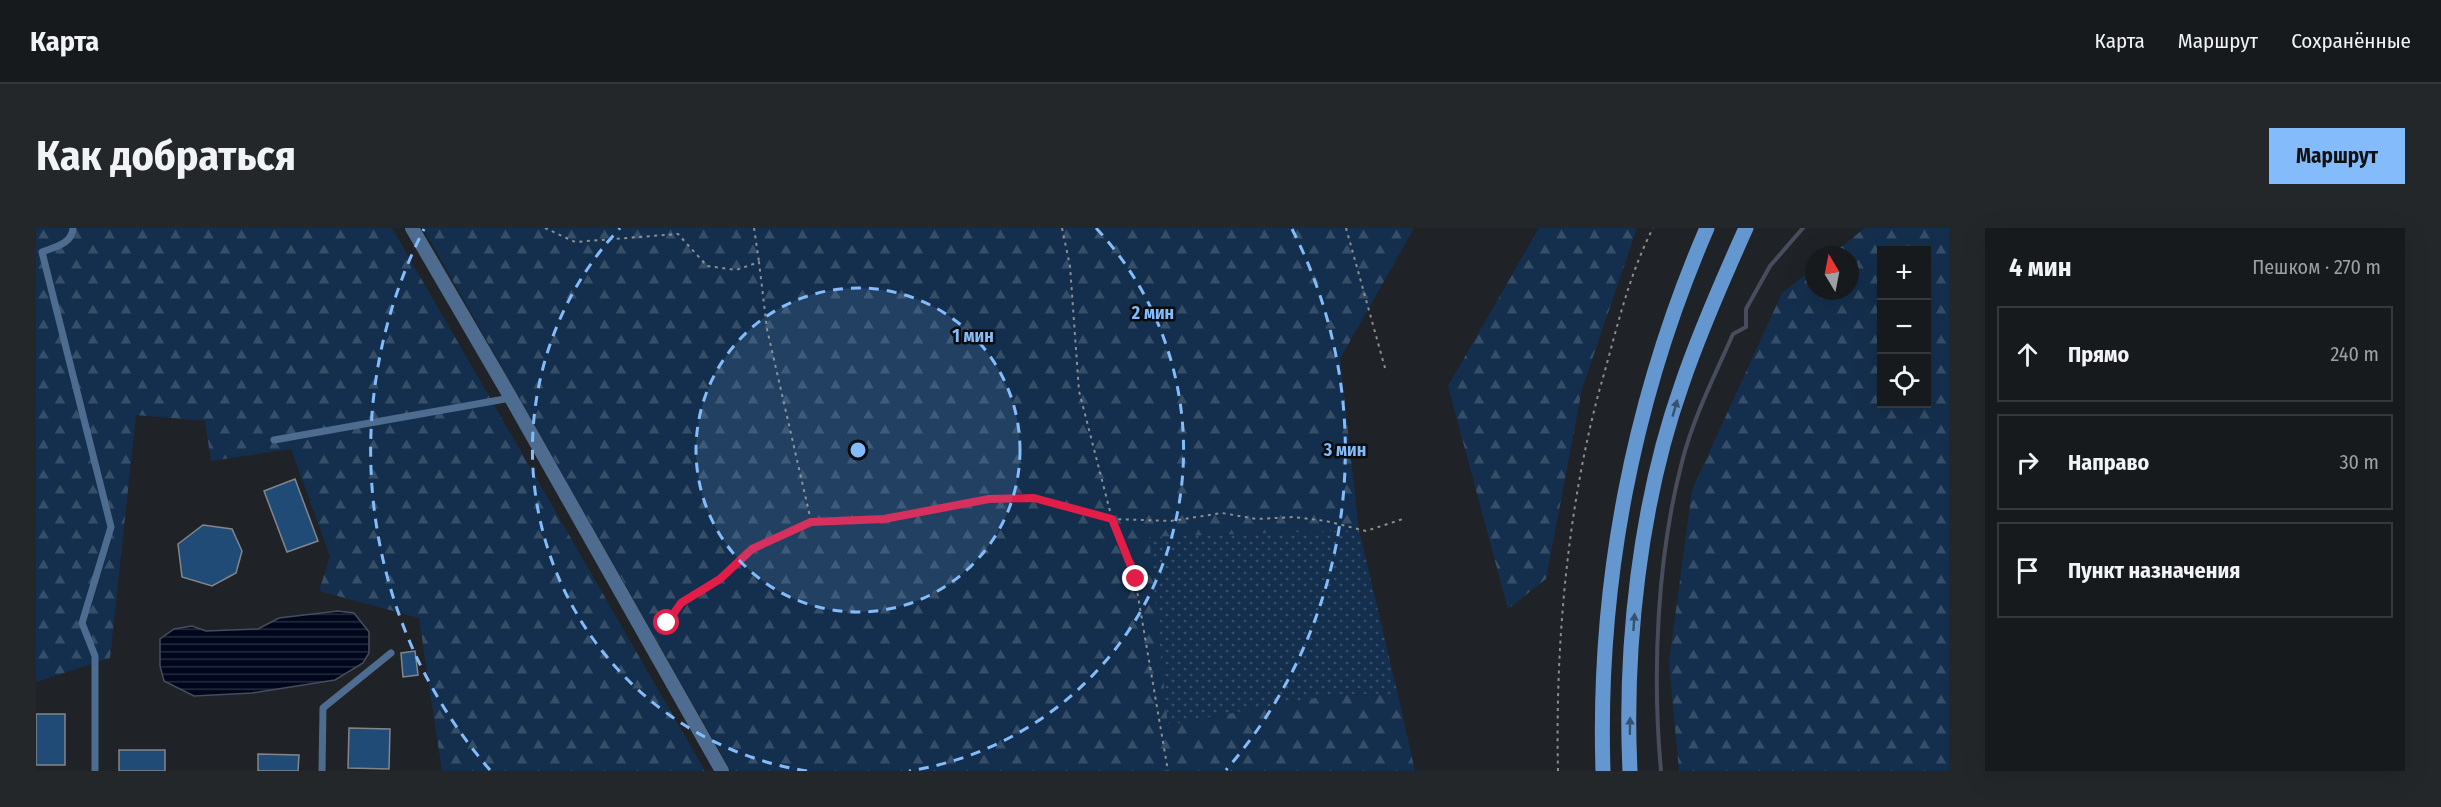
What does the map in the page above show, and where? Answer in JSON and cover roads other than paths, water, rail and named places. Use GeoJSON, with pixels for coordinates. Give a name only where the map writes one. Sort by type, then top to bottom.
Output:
{"type":"FeatureCollection","features":[{"type":"Feature","properties":{"kind":"street"},"geometry":{"type":"LineString","coordinates":[[412,228],[722,771]]}},
{"type":"Feature","properties":{"kind":"street"},"geometry":{"type":"LineString","coordinates":[[1603,771],[1601,715],[1607,620],[1614,551],[1630,465],[1653,375],[1707,228]]}},
{"type":"Feature","properties":{"kind":"street"},"geometry":{"type":"LineString","coordinates":[[1630,771],[1630,680],[1636,590],[1649,510],[1681,385],[1746,228]]}},
{"type":"Feature","properties":{"kind":"lane"},"geometry":{"type":"LineString","coordinates":[[73,228],[73,234],[64,244],[42,252],[111,527],[82,623],[95,656],[94,771]]}},
{"type":"Feature","properties":{"kind":"lane"},"geometry":{"type":"LineString","coordinates":[[274,440],[511,398]]}},
{"type":"Feature","properties":{"kind":"lane"},"geometry":{"type":"LineString","coordinates":[[322,771],[323,708],[391,652]]}},
{"type":"Feature","properties":{"kind":"waterway"},"geometry":{"type":"LineString","coordinates":[[1661,771],[1657,695],[1659,615],[1667,537],[1682,462],[1698,413],[1733,334],[1746,327],[1746,309],[1770,266],[1803,228]]}}]}
